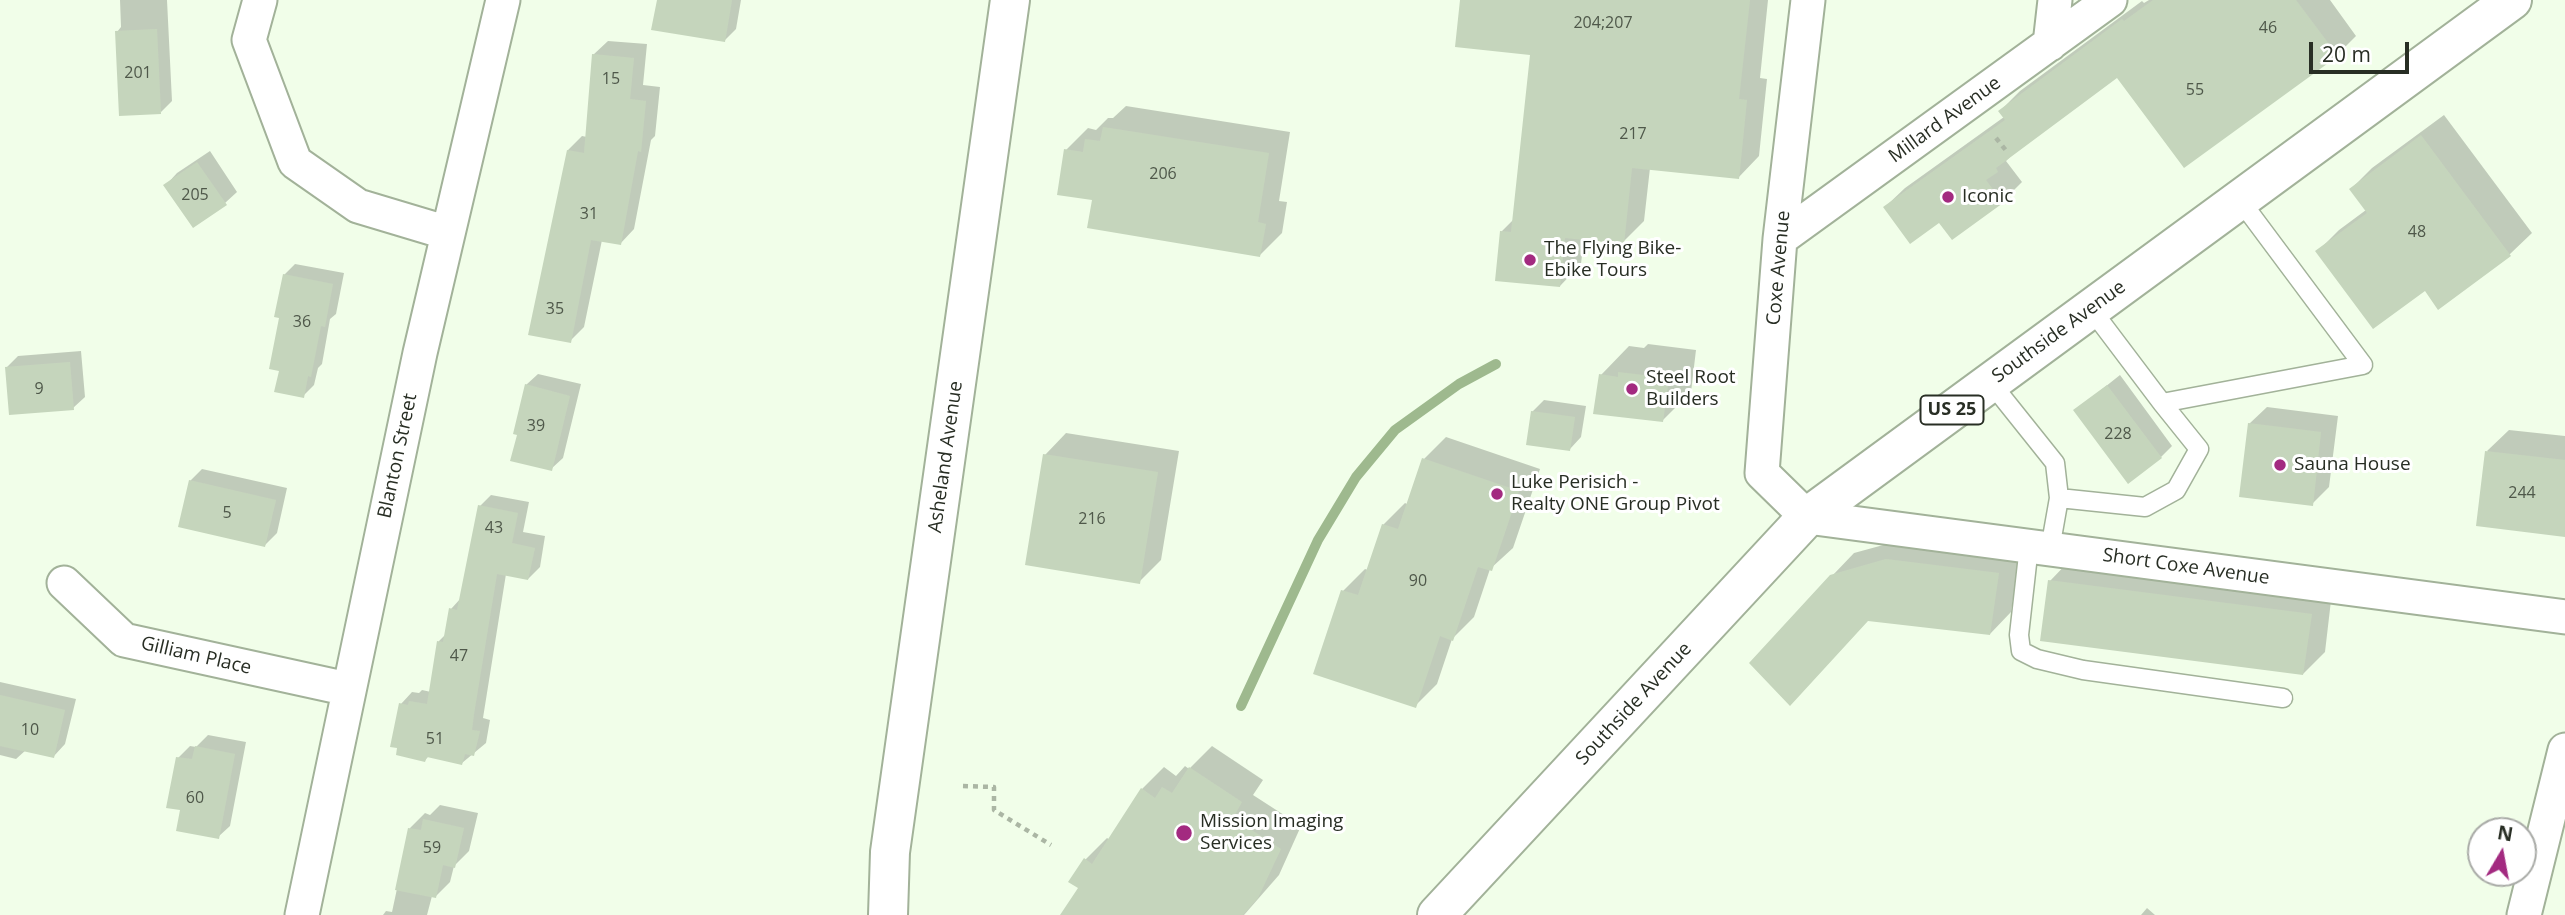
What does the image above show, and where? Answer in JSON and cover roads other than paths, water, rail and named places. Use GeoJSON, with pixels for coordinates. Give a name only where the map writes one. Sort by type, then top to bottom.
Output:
{"type":"FeatureCollection","features":[{"type":"Feature","properties":{"kind":"main road","name":"Asheland Avenue"},"geometry":{"type":"LineString","coordinates":[[888,915],[890,852],[1010,0]]}},
{"type":"Feature","properties":{"kind":"main road","name":"Southside Avenue"},"geometry":{"type":"LineString","coordinates":[[1437,915],[1807,517],[2512,0]]}},
{"type":"Feature","properties":{"kind":"street"},"geometry":{"type":"LineString","coordinates":[[260,0],[249,40],[295,162],[358,206],[448,233]]}},
{"type":"Feature","properties":{"kind":"street","name":"Blanton Street"},"geometry":{"type":"LineString","coordinates":[[302,915],[348,689],[448,233],[503,0]]}},
{"type":"Feature","properties":{"kind":"street","name":"Coxe Avenue"},"geometry":{"type":"LineString","coordinates":[[1807,517],[1762,473],[1780,239],[1808,0]]}},
{"type":"Feature","properties":{"kind":"street"},"geometry":{"type":"LineString","coordinates":[[2050,44],[2055,0]]}},
{"type":"Feature","properties":{"kind":"street","name":"Millard Avenue"},"geometry":{"type":"LineString","coordinates":[[1780,239],[2110,0]]}},
{"type":"Feature","properties":{"kind":"street","name":"Short Coxe Avenue"},"geometry":{"type":"LineString","coordinates":[[1807,517],[2565,617]]}},
{"type":"Feature","properties":{"kind":"street","name":"Gilliam Place"},"geometry":{"type":"LineString","coordinates":[[64,583],[124,640],[348,689]]}},
{"type":"Feature","properties":{"kind":"street"},"geometry":{"type":"LineString","coordinates":[[2524,915],[2565,750]]}},
{"type":"Feature","properties":{"kind":"lane"},"geometry":{"type":"LineString","coordinates":[[2162,402],[2363,365],[2240,200]]}},
{"type":"Feature","properties":{"kind":"lane"},"geometry":{"type":"LineString","coordinates":[[2059,498],[2145,508],[2176,490],[2199,449],[2091,309]]}},
{"type":"Feature","properties":{"kind":"lane"},"geometry":{"type":"LineString","coordinates":[[1991,383],[2055,463],[2059,498],[2040,548],[2019,635],[2021,651],[2037,659],[2095,672],[2283,698]]}},
{"type":"Feature","properties":{"kind":"waterway"},"geometry":{"type":"LineString","coordinates":[[1241,706],[1318,540],[1356,477],[1395,430],[1459,384],[1496,364]]}},
{"type":"Feature","properties":{"kind":"place","name":"Iconic"},"geometry":{"type":"Point","coordinates":[1948,197]}},
{"type":"Feature","properties":{"kind":"place","name":"The Flying Bike- Ebike Tours"},"geometry":{"type":"Point","coordinates":[1530,260]}},
{"type":"Feature","properties":{"kind":"place","name":"Steel Root Builders"},"geometry":{"type":"Point","coordinates":[1632,389]}},
{"type":"Feature","properties":{"kind":"place","name":"Sauna House"},"geometry":{"type":"Point","coordinates":[2280,465]}},
{"type":"Feature","properties":{"kind":"place","name":"Luke Perisich - Realty ONE Group Pivot"},"geometry":{"type":"Point","coordinates":[1497,494]}},
{"type":"Feature","properties":{"kind":"place","name":"Mission Imaging Services"},"geometry":{"type":"Point","coordinates":[1184,833]}}]}
